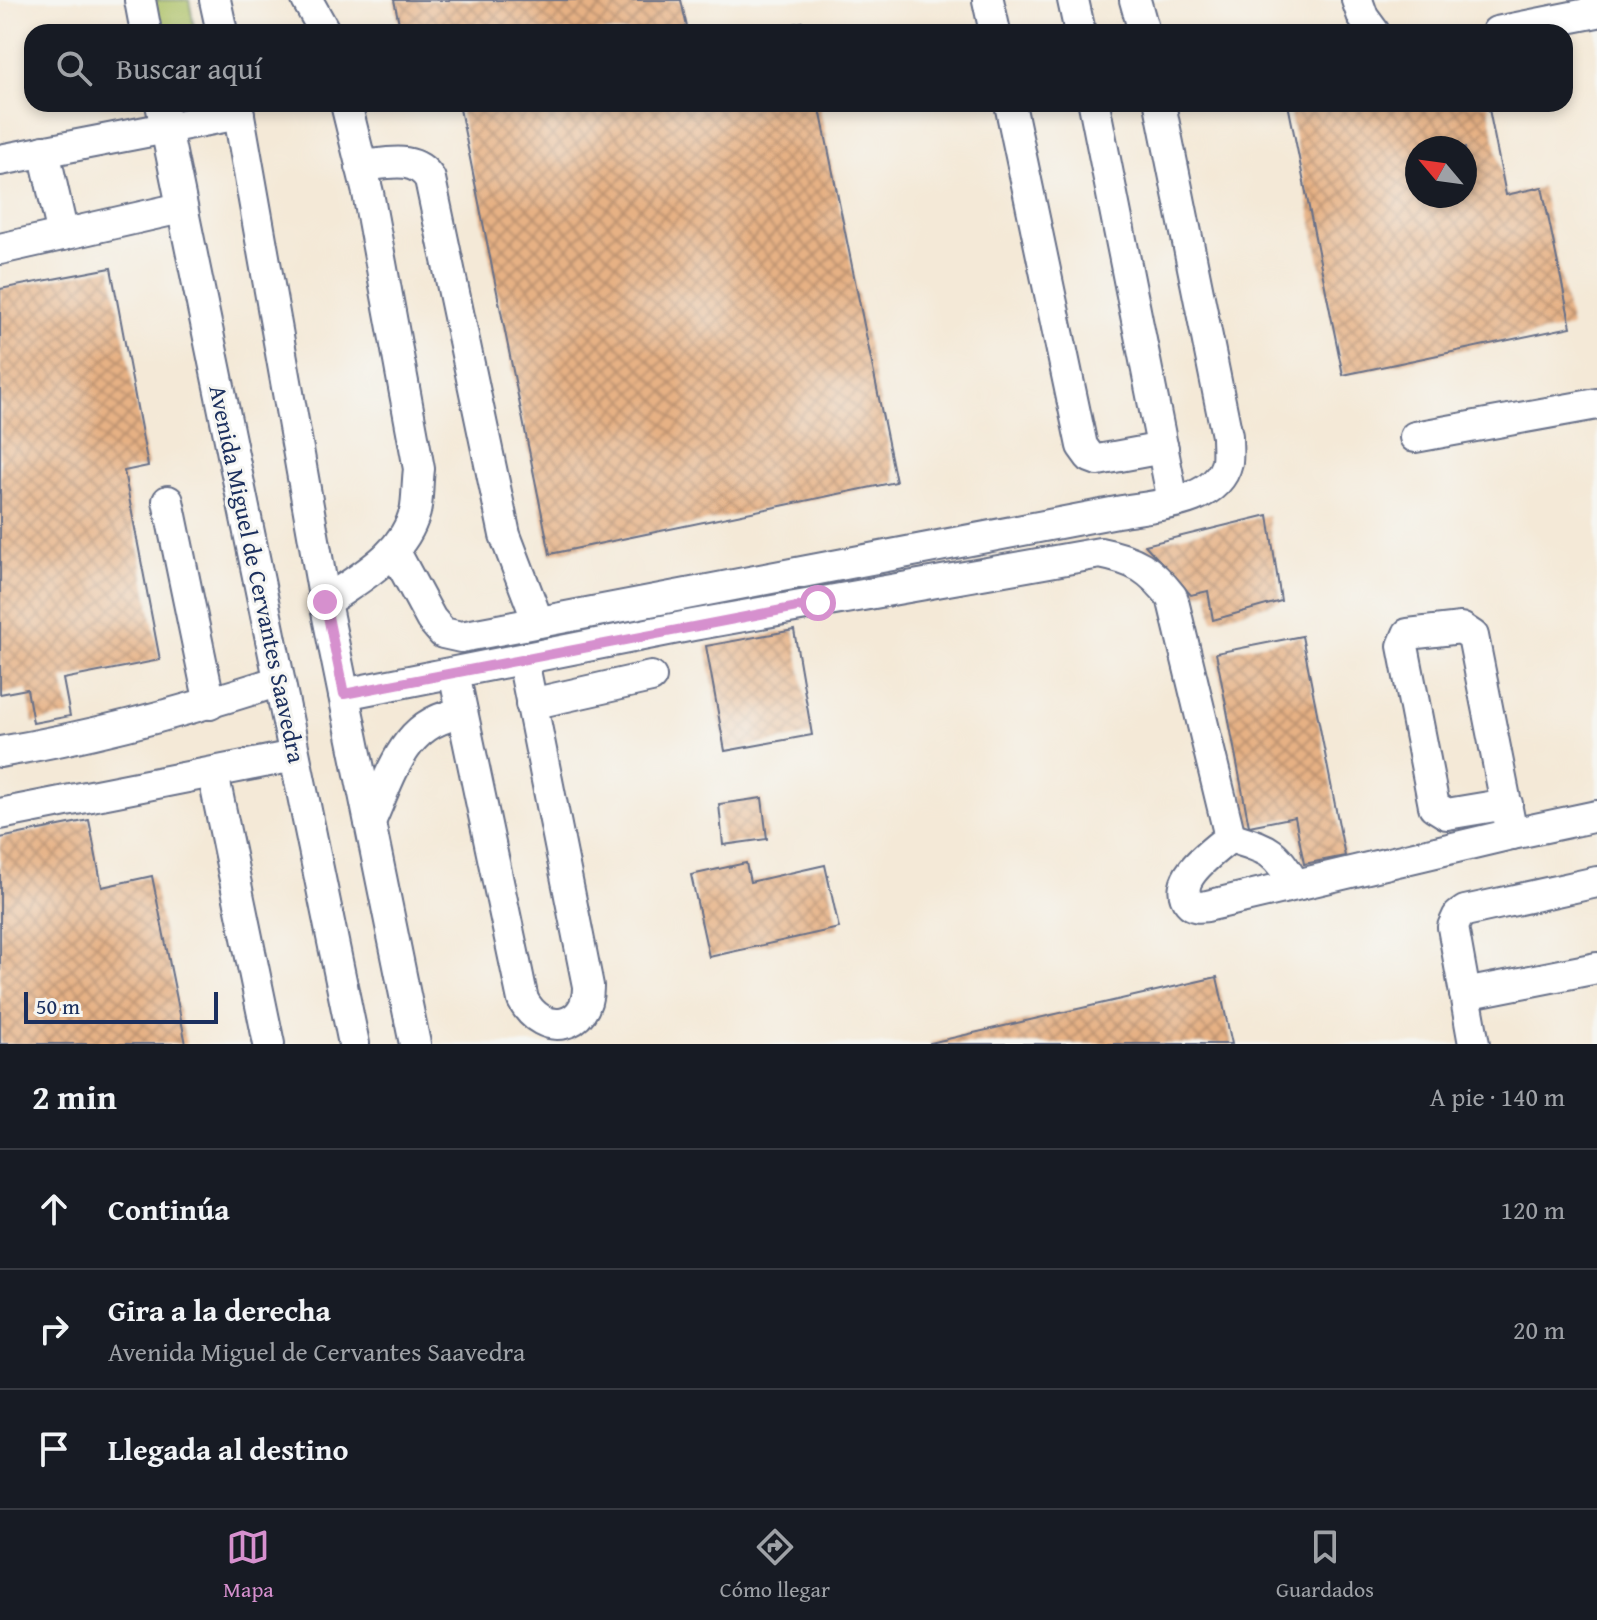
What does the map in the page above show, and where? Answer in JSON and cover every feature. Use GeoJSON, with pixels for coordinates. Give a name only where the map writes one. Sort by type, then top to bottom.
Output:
{"type":"FeatureCollection","features":[{"type":"Feature","properties":{"kind":"street"},"geometry":{"type":"LineString","coordinates":[[140,0],[144,24]]}},
{"type":"Feature","properties":{"kind":"street"},"geometry":{"type":"LineString","coordinates":[[215,0],[220,24]]}},
{"type":"Feature","properties":{"kind":"street"},"geometry":{"type":"LineString","coordinates":[[307,0],[320,24]]}},
{"type":"Feature","properties":{"kind":"street"},"geometry":{"type":"LineString","coordinates":[[988,0],[993,24]]}},
{"type":"Feature","properties":{"kind":"street"},"geometry":{"type":"LineString","coordinates":[[1073,0],[1078,24]]}},
{"type":"Feature","properties":{"kind":"street"},"geometry":{"type":"LineString","coordinates":[[1135,0],[1142,24]]}},
{"type":"Feature","properties":{"kind":"street"},"geometry":{"type":"LineString","coordinates":[[1357,0],[1368,24]]}},
{"type":"Feature","properties":{"kind":"street"},"geometry":{"type":"LineString","coordinates":[[1537,24],[1597,12]]}},
{"type":"Feature","properties":{"kind":"street"},"geometry":{"type":"LineString","coordinates":[[0,160],[44,151],[163,116],[206,112]]}},
{"type":"Feature","properties":{"kind":"street"},"geometry":{"type":"LineString","coordinates":[[239,112],[325,602],[415,1044]]}},
{"type":"Feature","properties":{"kind":"street"},"geometry":{"type":"LineString","coordinates":[[325,602],[395,552],[405,538],[415,511],[419,469],[348,112]]}},
{"type":"Feature","properties":{"kind":"street"},"geometry":{"type":"LineString","coordinates":[[1012,112],[1082,446],[1090,457],[1098,460],[1163,448]]}},
{"type":"Feature","properties":{"kind":"street"},"geometry":{"type":"LineString","coordinates":[[1096,112],[1173,501]]}},
{"type":"Feature","properties":{"kind":"street"},"geometry":{"type":"LineString","coordinates":[[395,552],[431,619],[443,633],[461,637],[1173,501],[1211,488],[1227,460],[1227,436],[1162,112]]}},
{"type":"Feature","properties":{"kind":"street","name":"Avenida Miguel de Cervantes Saavedra"},"geometry":{"type":"LineString","coordinates":[[163,116],[354,1044]]}},
{"type":"Feature","properties":{"kind":"street"},"geometry":{"type":"LineString","coordinates":[[44,151],[63,235]]}},
{"type":"Feature","properties":{"kind":"street"},"geometry":{"type":"LineString","coordinates":[[361,166],[414,163],[424,169],[430,179],[505,535],[538,622]]}},
{"type":"Feature","properties":{"kind":"street"},"geometry":{"type":"LineString","coordinates":[[0,249],[181,208]]}},
{"type":"Feature","properties":{"kind":"street"},"geometry":{"type":"LineString","coordinates":[[1415,437],[1597,404]]}},
{"type":"Feature","properties":{"kind":"street"},"geometry":{"type":"LineString","coordinates":[[168,501],[210,704]]}},
{"type":"Feature","properties":{"kind":"street"},"geometry":{"type":"LineString","coordinates":[[344,694],[693,625],[1100,553],[1124,558],[1157,577],[1172,597],[1230,837]]}},
{"type":"Feature","properties":{"kind":"street"},"geometry":{"type":"LineString","coordinates":[[1507,804],[1447,814],[1434,806],[1403,646],[1408,634],[1461,628],[1473,636],[1507,804],[1512,834]]}},
{"type":"Feature","properties":{"kind":"street"},"geometry":{"type":"LineString","coordinates":[[454,673],[523,1000],[533,1016],[540,1022],[551,1024],[577,1017],[588,1000],[588,986],[523,660]]}},
{"type":"Feature","properties":{"kind":"street"},"geometry":{"type":"LineString","coordinates":[[531,704],[651,677]]}},
{"type":"Feature","properties":{"kind":"street"},"geometry":{"type":"LineString","coordinates":[[0,752],[123,727],[210,704],[279,681]]}},
{"type":"Feature","properties":{"kind":"street"},"geometry":{"type":"LineString","coordinates":[[370,822],[412,737],[435,718],[462,714]]}},
{"type":"Feature","properties":{"kind":"street"},"geometry":{"type":"LineString","coordinates":[[0,814],[294,756]]}},
{"type":"Feature","properties":{"kind":"street"},"geometry":{"type":"LineString","coordinates":[[213,773],[269,1044]]}},
{"type":"Feature","properties":{"kind":"street"},"geometry":{"type":"LineString","coordinates":[[1230,837],[1190,872],[1185,892],[1187,900],[1193,905],[1207,906],[1597,816]]}},
{"type":"Feature","properties":{"kind":"street"},"geometry":{"type":"LineString","coordinates":[[1230,837],[1281,860],[1294,884]]}},
{"type":"Feature","properties":{"kind":"street"},"geometry":{"type":"LineString","coordinates":[[1474,1044],[1453,927],[1458,916],[1465,911],[1597,882]]}},
{"type":"Feature","properties":{"kind":"street"},"geometry":{"type":"LineString","coordinates":[[1465,994],[1597,968]]}},
{"type":"Feature","properties":{"kind":"green space"},"geometry":{"type":"Polygon","coordinates":[[[144,0],[189,0],[194,24],[148,24],[144,0]]]}},
{"type":"Feature","properties":{"kind":"building"},"geometry":{"type":"Polygon","coordinates":[[[394,0],[681,0],[686,24],[399,24],[394,0]]]}},
{"type":"Feature","properties":{"kind":"building"},"geometry":{"type":"Polygon","coordinates":[[[461,112],[821,112],[896,482],[550,554],[461,112]]]}},
{"type":"Feature","properties":{"kind":"building"},"geometry":{"type":"Polygon","coordinates":[[[1290,112],[1490,112],[1506,195],[1542,187],[1571,327],[1343,375],[1290,112]]]}},
{"type":"Feature","properties":{"kind":"building"},"geometry":{"type":"Polygon","coordinates":[[[111,268],[148,466],[124,471],[160,660],[63,679],[70,716],[33,723],[27,689],[0,694],[0,289],[111,268]]]}},
{"type":"Feature","properties":{"kind":"building"},"geometry":{"type":"Polygon","coordinates":[[[1268,515],[1281,601],[1213,620],[1208,591],[1191,595],[1145,545],[1268,515]]]}},
{"type":"Feature","properties":{"kind":"building"},"geometry":{"type":"Polygon","coordinates":[[[794,630],[812,735],[725,751],[706,646],[794,630]]]}},
{"type":"Feature","properties":{"kind":"building"},"geometry":{"type":"Polygon","coordinates":[[[1302,636],[1345,856],[1304,864],[1295,817],[1249,826],[1216,653],[1302,636]]]}},
{"type":"Feature","properties":{"kind":"building"},"geometry":{"type":"Polygon","coordinates":[[[762,798],[767,839],[723,845],[719,804],[762,798]]]}},
{"type":"Feature","properties":{"kind":"building"},"geometry":{"type":"Polygon","coordinates":[[[89,820],[102,887],[152,876],[186,1044],[0,1044],[0,838],[89,820]]]}},
{"type":"Feature","properties":{"kind":"building"},"geometry":{"type":"Polygon","coordinates":[[[746,863],[750,882],[825,865],[839,928],[709,957],[691,875],[746,863]]]}},
{"type":"Feature","properties":{"kind":"building"},"geometry":{"type":"Polygon","coordinates":[[[1217,977],[1232,1044],[930,1044],[930,1043],[1217,977]]]}},
{"type":"Feature","properties":{"kind":"route"},"geometry":{"type":"LineString","coordinates":[[325,602],[344,694],[818,603]]}}]}
